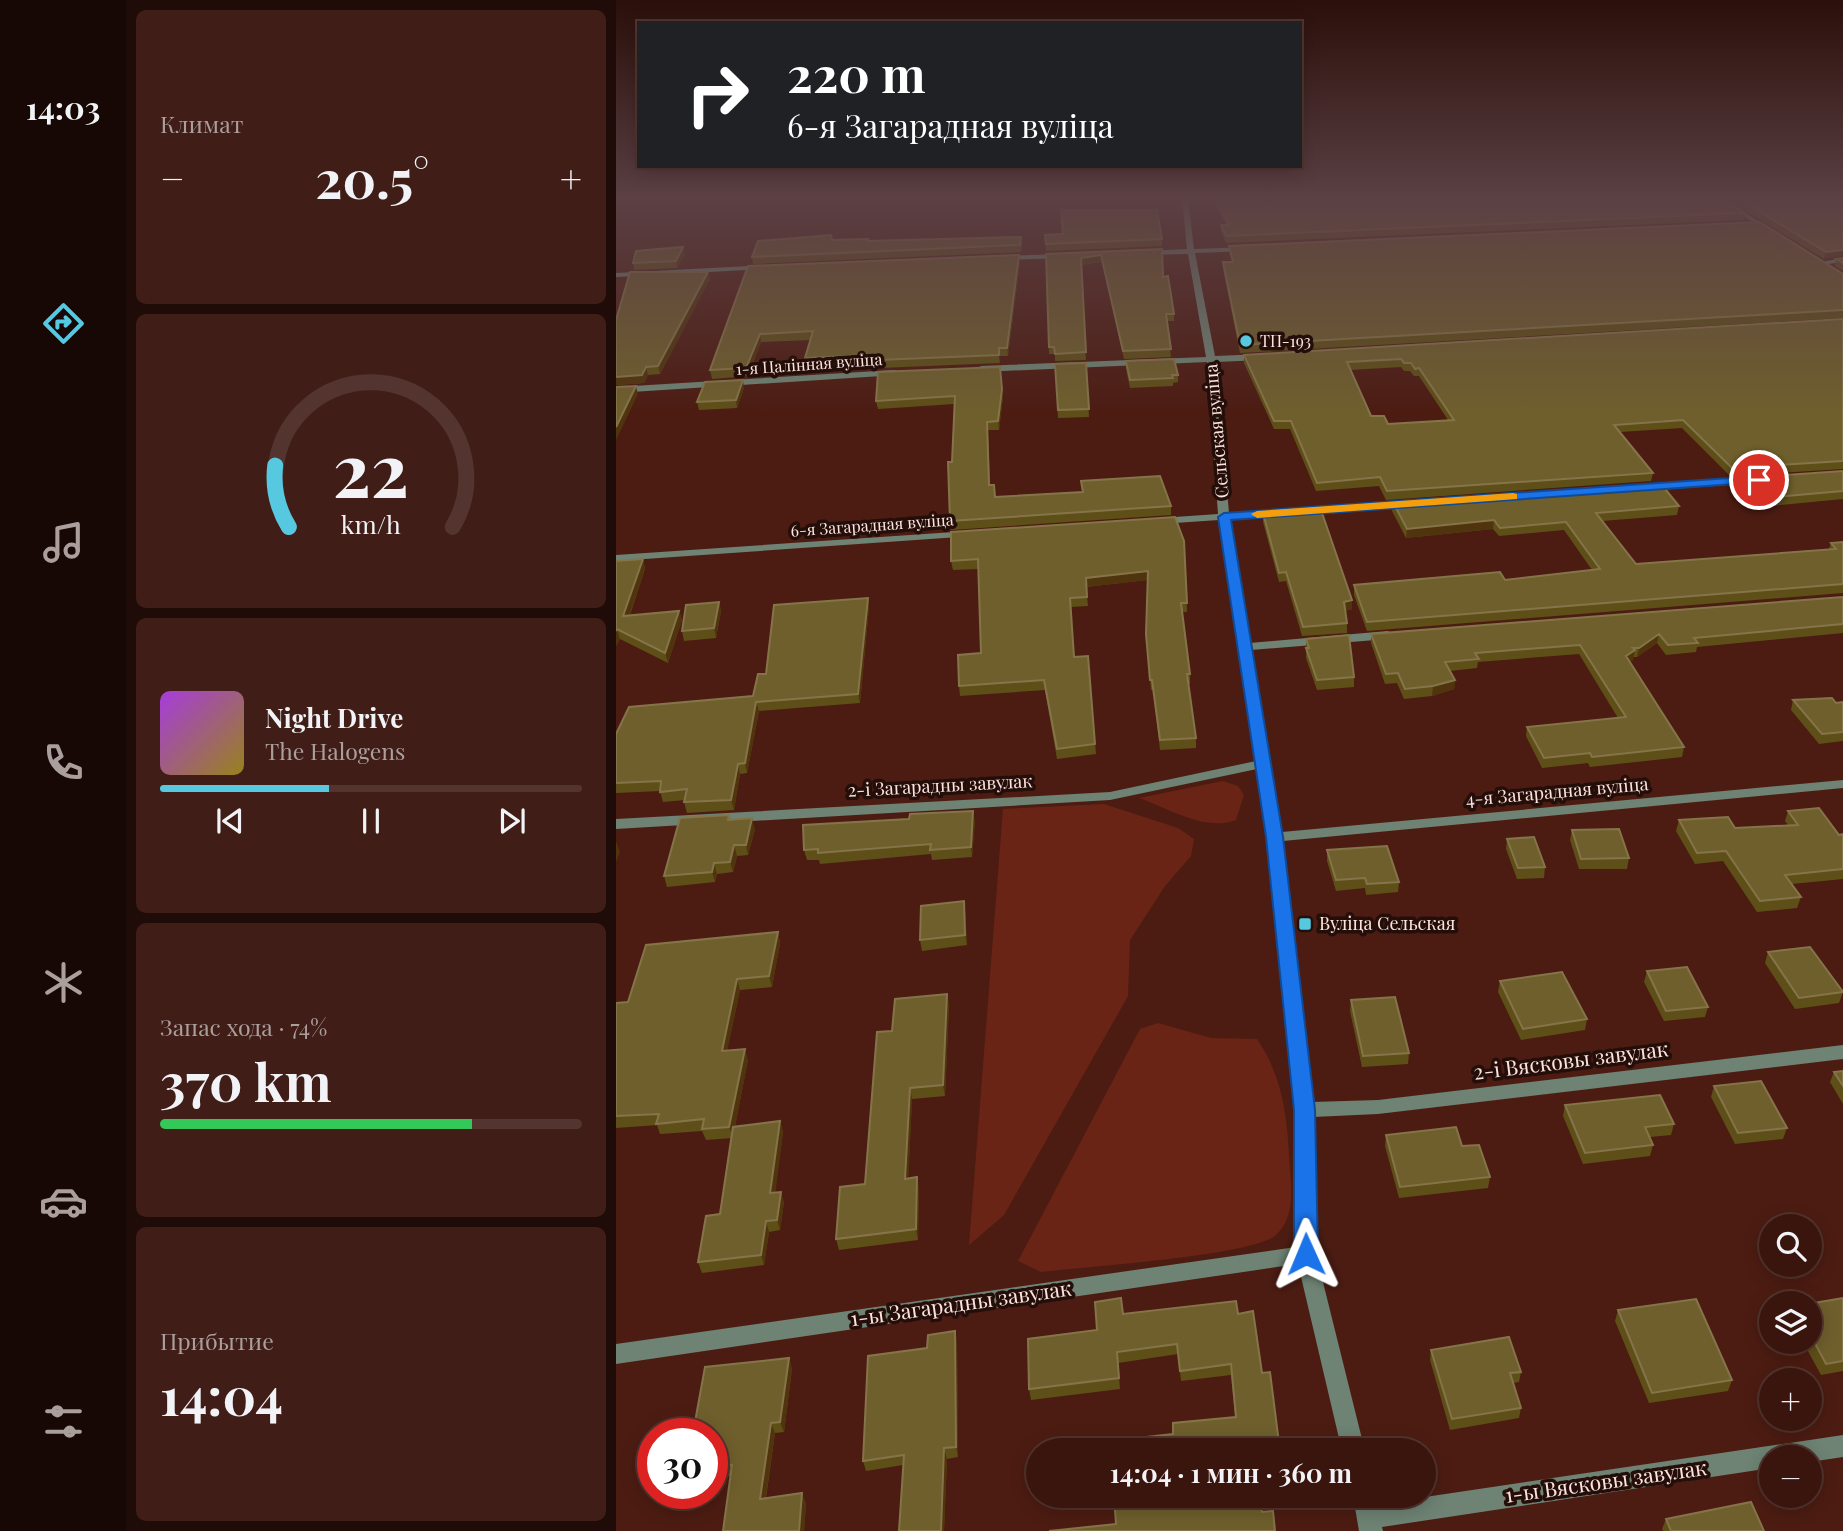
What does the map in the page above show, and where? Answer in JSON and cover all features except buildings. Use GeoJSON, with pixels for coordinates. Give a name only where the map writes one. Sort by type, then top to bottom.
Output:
{"type":"FeatureCollection","features":[{"type":"Feature","properties":{"kind":"street"},"geometry":{"type":"LineString","coordinates":[[616,275],[708,270]]}},
{"type":"Feature","properties":{"kind":"street","name":"Сельская вуліца"},"geometry":{"type":"LineString","coordinates":[[1194,270],[1211,360],[1224,517],[1275,837],[1304,1110],[1306,1254],[1351,1438]]}},
{"type":"Feature","properties":{"kind":"street"},"geometry":{"type":"LineString","coordinates":[[976,369],[1277,356]]}},
{"type":"Feature","properties":{"kind":"street","name":"1-я Цалінная вуліца"},"geometry":{"type":"LineString","coordinates":[[616,390],[909,372]]}},
{"type":"Feature","properties":{"kind":"street"},"geometry":{"type":"LineString","coordinates":[[1635,488],[1773,479]]}},
{"type":"Feature","properties":{"kind":"street"},"geometry":{"type":"LineString","coordinates":[[1141,522],[1416,503]]}},
{"type":"Feature","properties":{"kind":"street","name":"6-я Загарадная вуліца"},"geometry":{"type":"LineString","coordinates":[[616,558],[975,533]]}},
{"type":"Feature","properties":{"kind":"street"},"geometry":{"type":"LineString","coordinates":[[1246,648],[1396,634]]}},
{"type":"Feature","properties":{"kind":"street","name":"2-і Загарадны завулак"},"geometry":{"type":"LineString","coordinates":[[616,824],[1110,796],[1262,764]]}},
{"type":"Feature","properties":{"kind":"street","name":"4-я Загарадная вуліца"},"geometry":{"type":"LineString","coordinates":[[1275,837],[1843,784]]}},
{"type":"Feature","properties":{"kind":"street","name":"2-і Вясковы завулак"},"geometry":{"type":"LineString","coordinates":[[1304,1110],[1378,1107],[1843,1052]]}},
{"type":"Feature","properties":{"kind":"street","name":"1-ы Загарадны завулак"},"geometry":{"type":"LineString","coordinates":[[616,1354],[1306,1254]]}},
{"type":"Feature","properties":{"kind":"street","name":"1-ы Вясковы завулак"},"geometry":{"type":"LineString","coordinates":[[1369,1515],[1843,1446]]}},
{"type":"Feature","properties":{"kind":"shaded area"},"geometry":{"type":"Polygon","coordinates":[[[1223,781],[1238,786],[1244,795],[1236,820],[1225,823],[1200,821],[1139,798],[1223,781]]]}},
{"type":"Feature","properties":{"kind":"shaded area"},"geometry":{"type":"Polygon","coordinates":[[[1104,804],[1178,828],[1194,839],[1191,856],[1165,886],[1130,940],[1128,996],[1004,1215],[969,1245],[1003,809],[1104,804]]]}},
{"type":"Feature","properties":{"kind":"shaded area"},"geometry":{"type":"Polygon","coordinates":[[[1158,1023],[1211,1038],[1257,1039],[1265,1052],[1277,1080],[1287,1124],[1291,1197],[1283,1227],[1276,1235],[1261,1242],[1165,1260],[1041,1272],[1018,1261],[1140,1029],[1158,1023]]]}},
{"type":"Feature","properties":{"kind":"slow traffic"},"geometry":{"type":"LineString","coordinates":[[1257,514],[1513,497]]}},
{"type":"Feature","properties":{"kind":"place","name":"ТП-193"},"geometry":{"type":"Point","coordinates":[1246,341]}},
{"type":"Feature","properties":{"kind":"place","name":"Вуліца Сельская"},"geometry":{"type":"Point","coordinates":[1305,924]}},
{"type":"Feature","properties":{"kind":"route"},"geometry":{"type":"LineString","coordinates":[[1306,1254],[1304,1110],[1275,837],[1224,517],[1759,480]]}}]}
